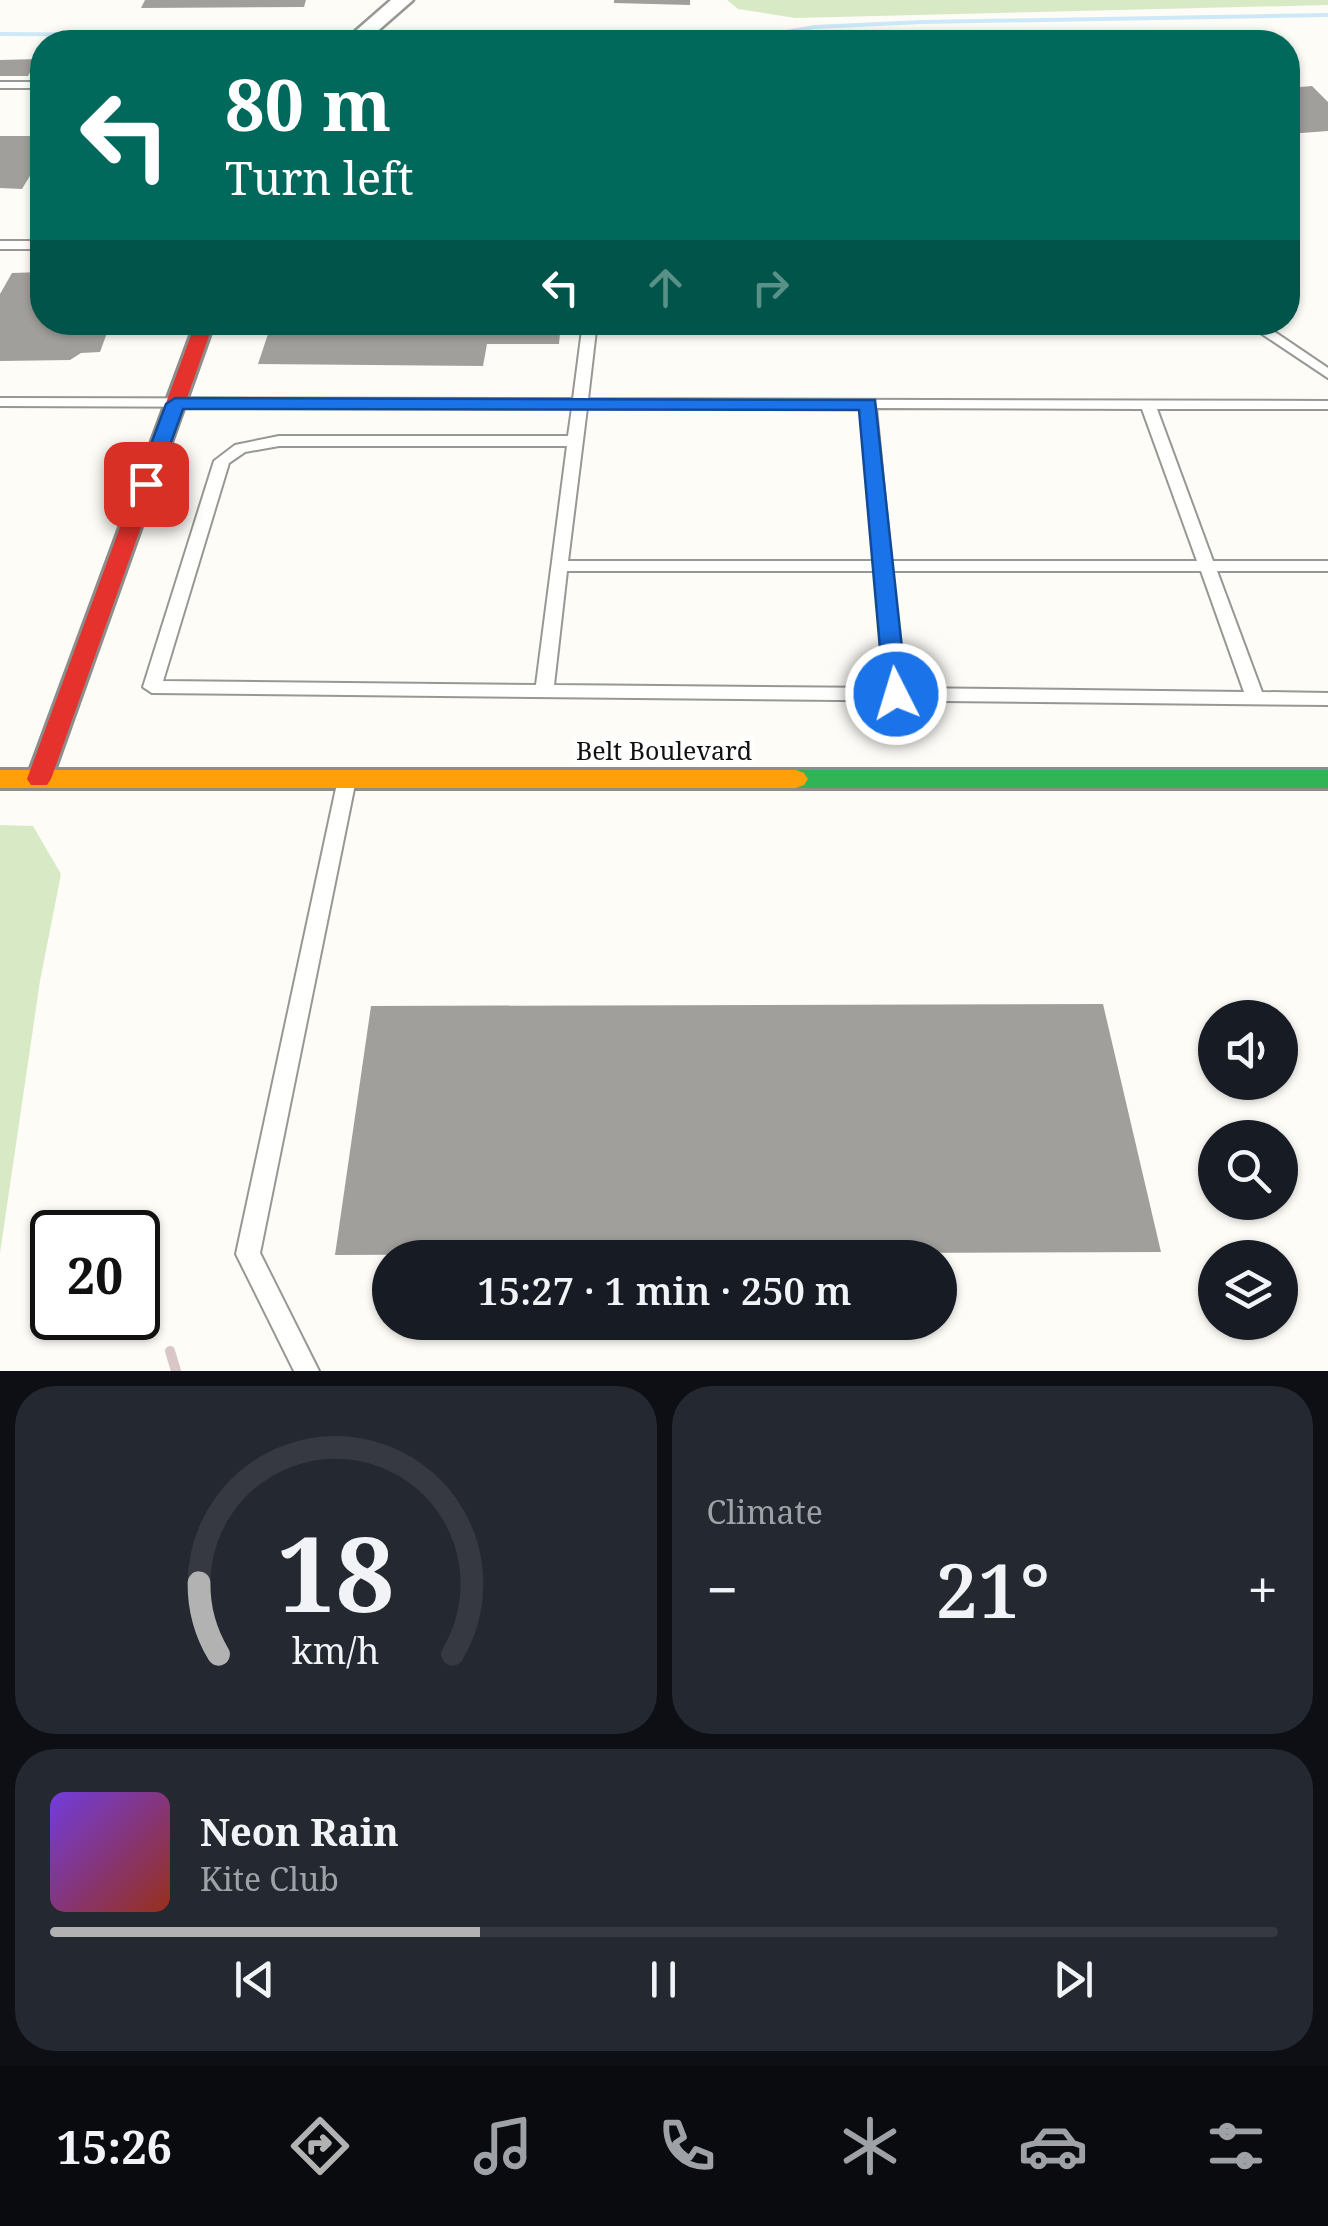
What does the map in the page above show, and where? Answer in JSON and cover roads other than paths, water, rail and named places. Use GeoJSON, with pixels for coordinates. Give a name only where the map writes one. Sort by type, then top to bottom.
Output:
{"type":"FeatureCollection","features":[{"type":"Feature","properties":{"kind":"street"},"geometry":{"type":"LineString","coordinates":[[367,30],[403,0]]}},
{"type":"Feature","properties":{"kind":"street"},"geometry":{"type":"LineString","coordinates":[[38,779],[200,335]]}},
{"type":"Feature","properties":{"kind":"street","name":"Belt Boulevard"},"geometry":{"type":"LineString","coordinates":[[0,779],[1328,779]]}},
{"type":"Feature","properties":{"kind":"lane"},"geometry":{"type":"LineString","coordinates":[[0,84],[30,85]]}},
{"type":"Feature","properties":{"kind":"lane"},"geometry":{"type":"LineString","coordinates":[[0,245],[30,245]]}},
{"type":"Feature","properties":{"kind":"lane"},"geometry":{"type":"LineString","coordinates":[[544,691],[588,335]]}},
{"type":"Feature","properties":{"kind":"lane"},"geometry":{"type":"LineString","coordinates":[[1270,335],[1328,374]]}},
{"type":"Feature","properties":{"kind":"lane"},"geometry":{"type":"LineString","coordinates":[[0,402],[1328,405]]}},
{"type":"Feature","properties":{"kind":"lane"},"geometry":{"type":"LineString","coordinates":[[868,404],[896,694]]}},
{"type":"Feature","properties":{"kind":"lane"},"geometry":{"type":"LineString","coordinates":[[1148,405],[1255,698]]}},
{"type":"Feature","properties":{"kind":"lane"},"geometry":{"type":"LineString","coordinates":[[575,441],[278,441],[240,448],[222,460],[152,687],[1328,699]]}},
{"type":"Feature","properties":{"kind":"lane"},"geometry":{"type":"LineString","coordinates":[[560,566],[1328,566]]}},
{"type":"Feature","properties":{"kind":"lane"},"geometry":{"type":"LineString","coordinates":[[307,1371],[248,1254],[347,779]]}},
{"type":"Feature","properties":{"kind":"waterway"},"geometry":{"type":"LineString","coordinates":[[797,30],[922,22],[1328,15]]}},
{"type":"Feature","properties":{"kind":"waterway"},"geometry":{"type":"LineString","coordinates":[[0,34],[30,34]]}},
{"type":"Feature","properties":{"kind":"railway"},"geometry":{"type":"LineString","coordinates":[[170,1351],[176,1371]]}}]}
